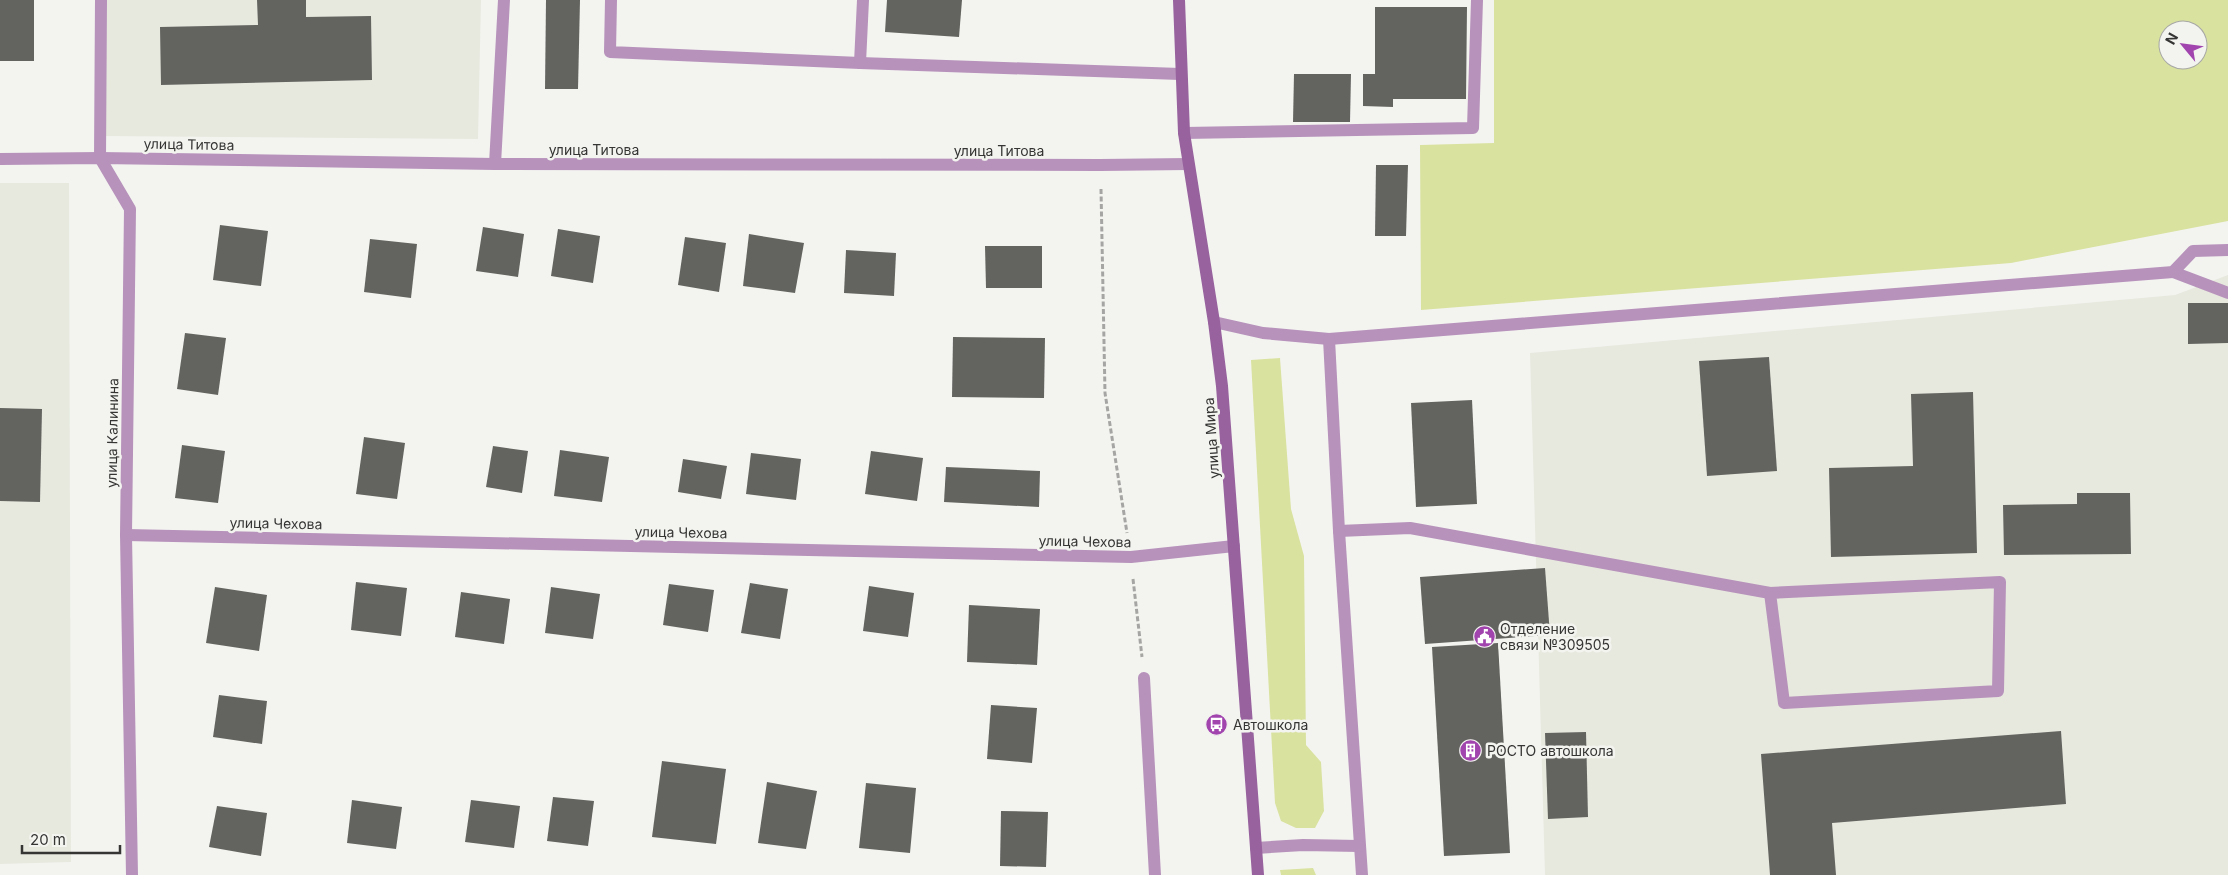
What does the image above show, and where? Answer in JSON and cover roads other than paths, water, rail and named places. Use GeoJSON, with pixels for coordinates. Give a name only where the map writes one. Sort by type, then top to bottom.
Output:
{"type":"FeatureCollection","features":[{"type":"Feature","properties":{"kind":"main road","name":"улица Мира"},"geometry":{"type":"LineString","coordinates":[[1179,0],[1180,74],[1184,133],[1214,322],[1222,386],[1258,875]]}},
{"type":"Feature","properties":{"kind":"street"},"geometry":{"type":"LineString","coordinates":[[100,158],[101,0]]}},
{"type":"Feature","properties":{"kind":"street"},"geometry":{"type":"LineString","coordinates":[[495,164],[504,0]]}},
{"type":"Feature","properties":{"kind":"street"},"geometry":{"type":"LineString","coordinates":[[611,0],[610,52],[1180,74]]}},
{"type":"Feature","properties":{"kind":"street"},"geometry":{"type":"LineString","coordinates":[[860,63],[863,0]]}},
{"type":"Feature","properties":{"kind":"street"},"geometry":{"type":"LineString","coordinates":[[1184,133],[1473,128],[1478,0]]}},
{"type":"Feature","properties":{"kind":"street","name":"улица Титова"},"geometry":{"type":"LineString","coordinates":[[0,158],[495,164],[1188,164]]}},
{"type":"Feature","properties":{"kind":"street","name":"улица Калинина"},"geometry":{"type":"LineString","coordinates":[[100,158],[130,209],[126,535],[132,875]]}},
{"type":"Feature","properties":{"kind":"street"},"geometry":{"type":"LineString","coordinates":[[2172,272],[2193,251],[2228,250]]}},
{"type":"Feature","properties":{"kind":"street"},"geometry":{"type":"LineString","coordinates":[[1214,322],[1263,333],[1329,339],[2172,272],[2228,293]]}},
{"type":"Feature","properties":{"kind":"street"},"geometry":{"type":"LineString","coordinates":[[1329,339],[1339,531],[1362,875]]}},
{"type":"Feature","properties":{"kind":"street"},"geometry":{"type":"LineString","coordinates":[[1339,531],[1410,528],[1770,593],[2000,582],[1998,691],[1784,703],[1770,593]]}},
{"type":"Feature","properties":{"kind":"street","name":"улица Чехова"},"geometry":{"type":"LineString","coordinates":[[126,535],[1131,557],[1234,546]]}},
{"type":"Feature","properties":{"kind":"street"},"geometry":{"type":"LineString","coordinates":[[1144,678],[1155,875]]}},
{"type":"Feature","properties":{"kind":"street"},"geometry":{"type":"LineString","coordinates":[[1256,848],[1302,845],[1359,846]]}},
{"type":"Feature","properties":{"kind":"place","name":"Отделение связи №309505"},"geometry":{"type":"Point","coordinates":[1484,636]}},
{"type":"Feature","properties":{"kind":"place","name":"Автошкола"},"geometry":{"type":"Point","coordinates":[1217,724]}},
{"type":"Feature","properties":{"kind":"place","name":"РОСТО автошкола"},"geometry":{"type":"Point","coordinates":[1471,750]}}]}
